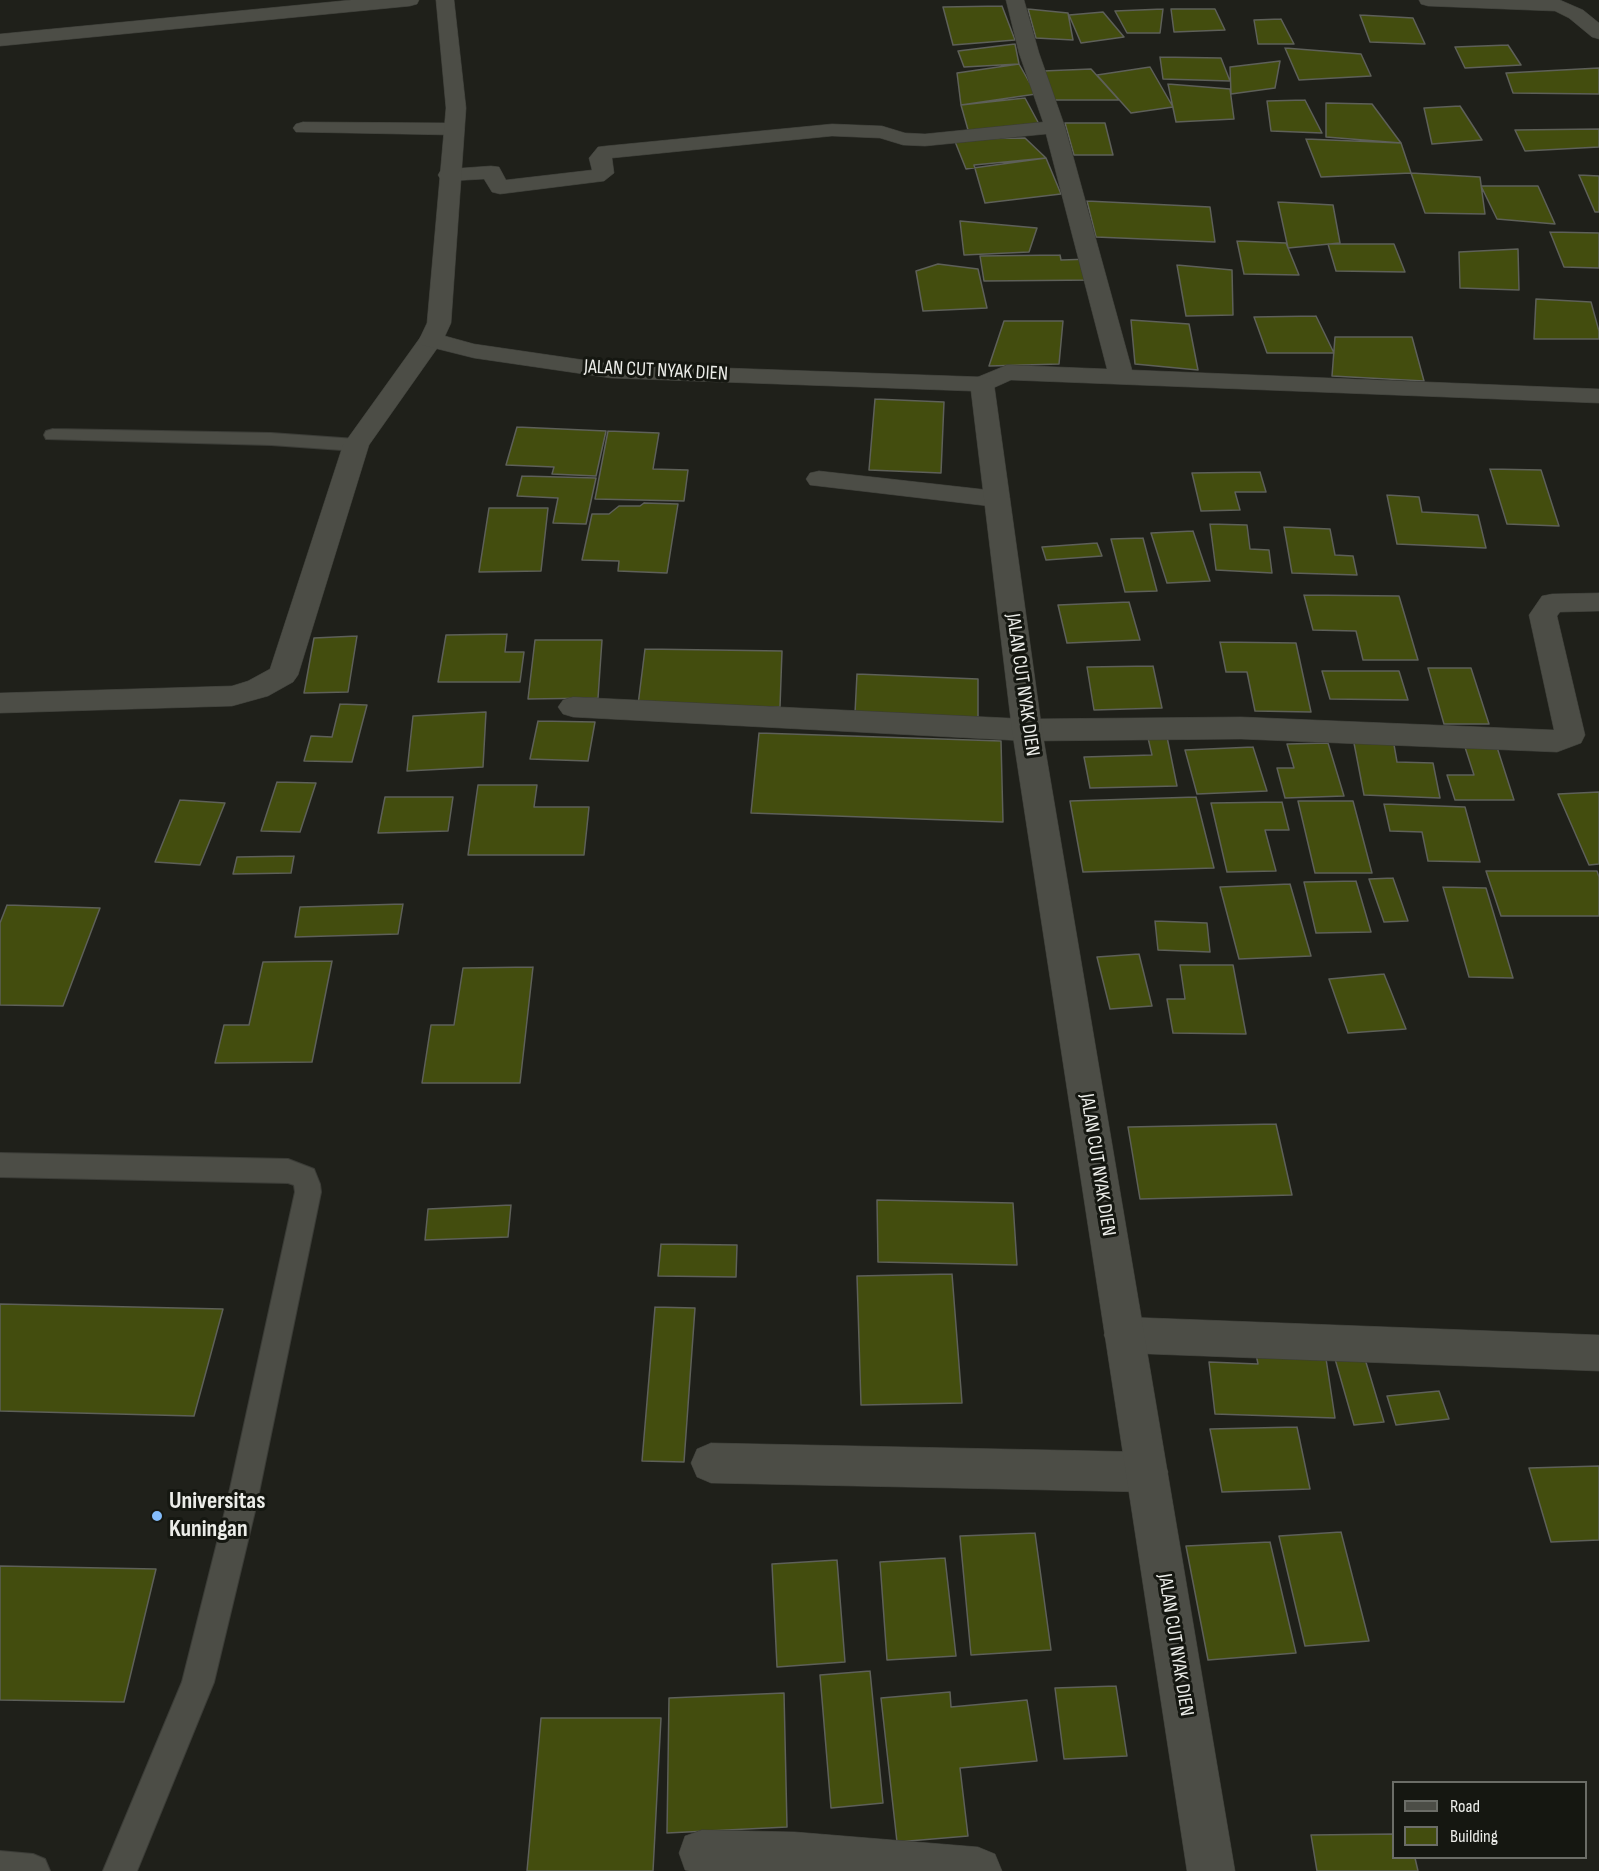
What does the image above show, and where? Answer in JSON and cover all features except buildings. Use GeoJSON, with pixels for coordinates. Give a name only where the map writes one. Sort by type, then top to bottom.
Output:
{"type":"FeatureCollection","features":[{"type":"Feature","properties":{"kind":"street"},"geometry":{"type":"LineString","coordinates":[[0,40],[410,0]]}},
{"type":"Feature","properties":{"kind":"street"},"geometry":{"type":"LineString","coordinates":[[0,703],[232,696],[258,689],[283,675],[356,445],[431,340],[439,323],[456,108],[445,0]]}},
{"type":"Feature","properties":{"kind":"street"},"geometry":{"type":"LineString","coordinates":[[1015,0],[1029,53],[1055,127],[1121,376]]}},
{"type":"Feature","properties":{"kind":"street"},"geometry":{"type":"LineString","coordinates":[[1428,0],[1541,3],[1560,6],[1576,14],[1599,33]]}},
{"type":"Feature","properties":{"kind":"street"},"geometry":{"type":"LineString","coordinates":[[449,175],[490,172],[500,187],[596,176],[603,173],[600,158],[606,152],[832,130],[882,132],[903,139],[925,140],[1055,127]]}},
{"type":"Feature","properties":{"kind":"street"},"geometry":{"type":"LineString","coordinates":[[303,128],[454,129]]}},
{"type":"Feature","properties":{"kind":"street","name":"JALAN CUT NYAK DIEN"},"geometry":{"type":"LineString","coordinates":[[431,340],[474,351],[611,371],[982,384],[1027,730],[1212,1871]]}},
{"type":"Feature","properties":{"kind":"street"},"geometry":{"type":"LineString","coordinates":[[982,384],[1007,372],[1599,396]]}},
{"type":"Feature","properties":{"kind":"street"},"geometry":{"type":"LineString","coordinates":[[819,479],[997,499]]}},
{"type":"Feature","properties":{"kind":"street"},"geometry":{"type":"LineString","coordinates":[[573,706],[1027,730],[1241,728],[1557,741],[1570,735],[1543,615],[1552,603],[1599,602]]}},
{"type":"Feature","properties":{"kind":"street"},"geometry":{"type":"LineString","coordinates":[[1124,1335],[1599,1353]]}},
{"type":"Feature","properties":{"kind":"street"},"geometry":{"type":"LineString","coordinates":[[711,1463],[1147,1472]]}},
{"type":"Feature","properties":{"kind":"street"},"geometry":{"type":"LineString","coordinates":[[702,1853],[795,1855],[978,1871]]}},
{"type":"Feature","properties":{"kind":"lane"},"geometry":{"type":"LineString","coordinates":[[53,435],[271,439],[356,445]]}},
{"type":"Feature","properties":{"kind":"lane"},"geometry":{"type":"LineString","coordinates":[[0,1166],[288,1171],[305,1177],[307,1184],[308,1192],[241,1507],[198,1682],[120,1871]]}},
{"type":"Feature","properties":{"kind":"lane"},"geometry":{"type":"LineString","coordinates":[[0,1868],[33,1871]]}},
{"type":"Feature","properties":{"kind":"place","name":"Universitas Kuningan"},"geometry":{"type":"Point","coordinates":[157,1516]}}]}
